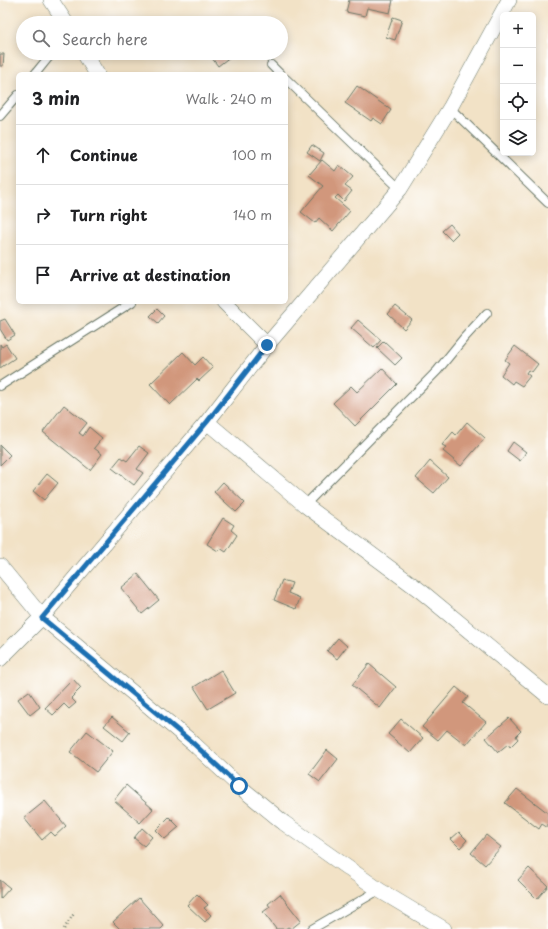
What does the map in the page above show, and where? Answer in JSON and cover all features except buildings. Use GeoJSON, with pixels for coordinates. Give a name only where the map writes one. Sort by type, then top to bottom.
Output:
{"type":"FeatureCollection","features":[{"type":"Feature","properties":{"kind":"street"},"geometry":{"type":"LineString","coordinates":[[51,0],[61,16]]}},
{"type":"Feature","properties":{"kind":"street"},"geometry":{"type":"LineString","coordinates":[[0,659],[42,618],[207,422],[267,345],[400,189],[450,108],[509,0]]}},
{"type":"Feature","properties":{"kind":"street"},"geometry":{"type":"LineString","coordinates":[[88,60],[96,72]]}},
{"type":"Feature","properties":{"kind":"street"},"geometry":{"type":"LineString","coordinates":[[226,304],[267,345]]}},
{"type":"Feature","properties":{"kind":"street"},"geometry":{"type":"LineString","coordinates":[[207,422],[305,505],[422,592],[548,696]]}},
{"type":"Feature","properties":{"kind":"street"},"geometry":{"type":"LineString","coordinates":[[0,566],[42,618],[194,744],[239,786],[284,823],[379,890],[444,929]]}},
{"type":"Feature","properties":{"kind":"lane"},"geometry":{"type":"LineString","coordinates":[[37,72],[46,60]]}},
{"type":"Feature","properties":{"kind":"lane"},"geometry":{"type":"LineString","coordinates":[[271,65],[278,72]]}},
{"type":"Feature","properties":{"kind":"lane"},"geometry":{"type":"LineString","coordinates":[[288,81],[400,189]]}},
{"type":"Feature","properties":{"kind":"lane"},"geometry":{"type":"LineString","coordinates":[[0,116],[16,97]]}},
{"type":"Feature","properties":{"kind":"lane"},"geometry":{"type":"LineString","coordinates":[[450,108],[548,203]]}},
{"type":"Feature","properties":{"kind":"lane"},"geometry":{"type":"LineString","coordinates":[[0,386],[129,304]]}},
{"type":"Feature","properties":{"kind":"lane"},"geometry":{"type":"LineString","coordinates":[[305,505],[437,371],[487,313]]}},
{"type":"Feature","properties":{"kind":"lane"},"geometry":{"type":"LineString","coordinates":[[312,929],[379,890]]}},
{"type":"Feature","properties":{"kind":"path"},"geometry":{"type":"LineString","coordinates":[[64,929],[75,912]]}},
{"type":"Feature","properties":{"kind":"route"},"geometry":{"type":"LineString","coordinates":[[239,786],[194,744],[42,618],[207,422],[267,345]]}}]}
